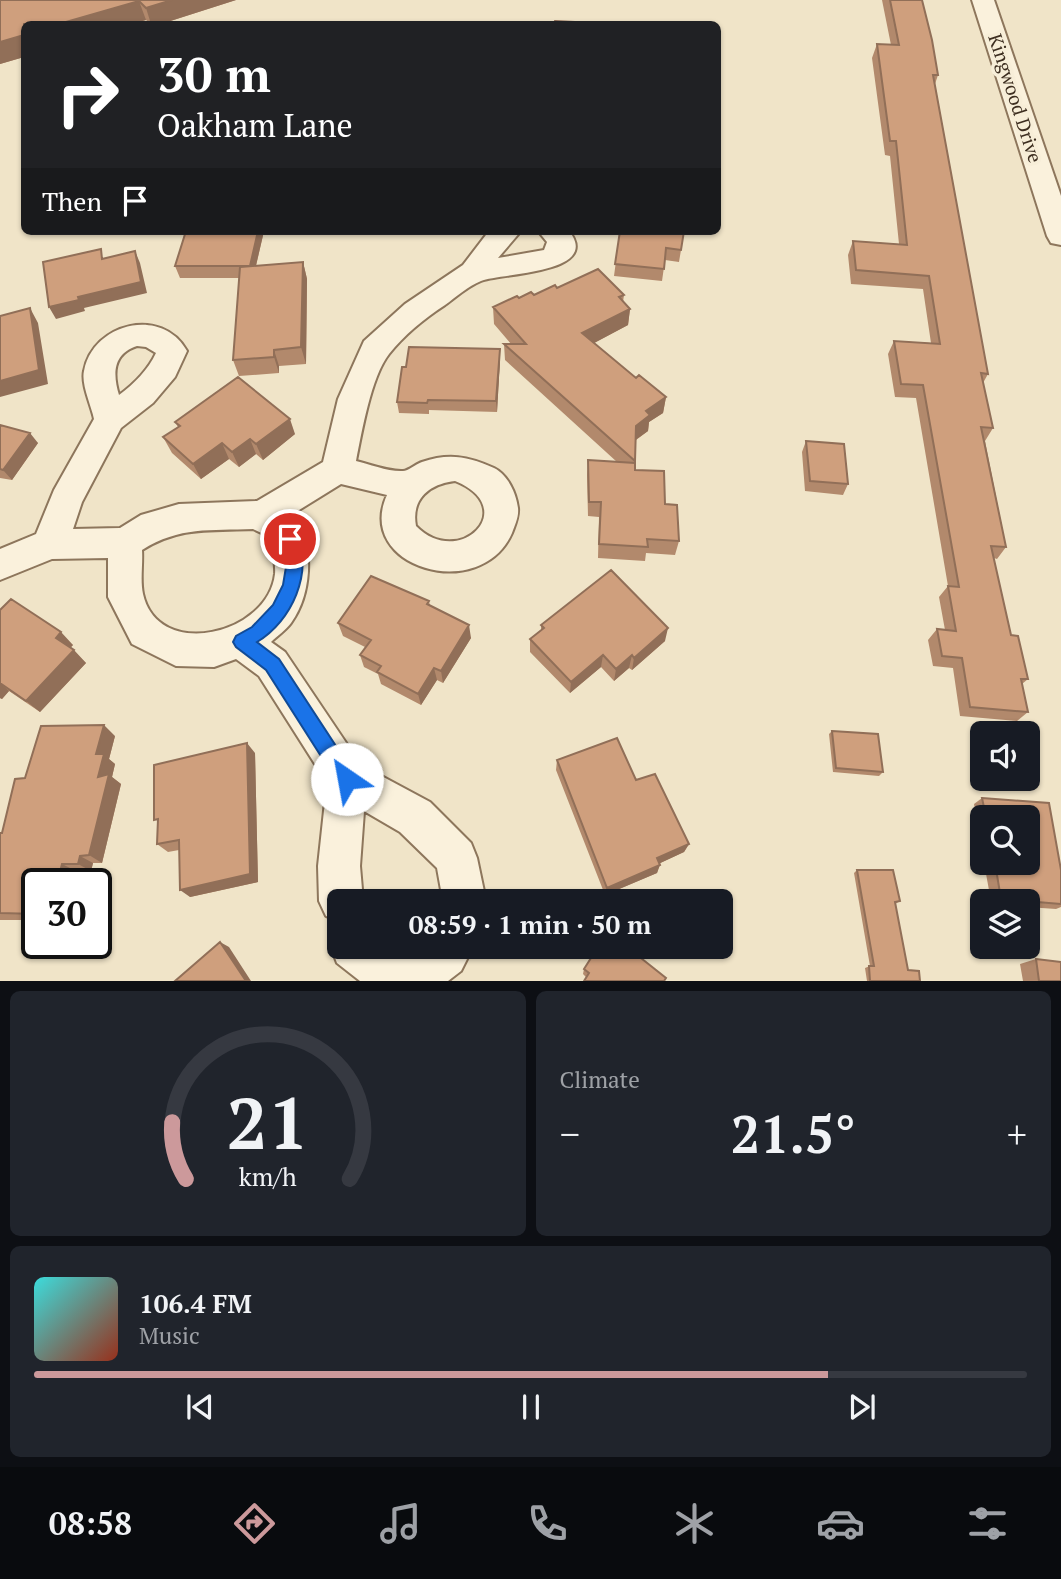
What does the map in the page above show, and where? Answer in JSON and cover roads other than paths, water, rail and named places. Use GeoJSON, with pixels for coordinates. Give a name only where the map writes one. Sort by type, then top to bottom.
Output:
{"type":"FeatureCollection","features":[{"type":"Feature","properties":{"kind":"street","name":"Kingwood Drive"},"geometry":{"type":"LineString","coordinates":[[983,0],[1061,236]]}},
{"type":"Feature","properties":{"kind":"street"},"geometry":{"type":"LineString","coordinates":[[337,470],[354,399],[375,349],[415,311],[473,272],[502,235]]}},
{"type":"Feature","properties":{"kind":"street"},"geometry":{"type":"LineString","coordinates":[[473,272],[552,258],[560,251],[561,239],[556,235]]}},
{"type":"Feature","properties":{"kind":"street"},"geometry":{"type":"LineString","coordinates":[[50,544],[66,500],[110,419]]}},
{"type":"Feature","properties":{"kind":"street"},"geometry":{"type":"LineString","coordinates":[[260,517],[337,470],[409,486]]}},
{"type":"Feature","properties":{"kind":"street"},"geometry":{"type":"LineString","coordinates":[[0,565],[50,544],[125,543],[153,525],[179,518],[232,514],[260,517],[286,528],[296,561],[292,586],[279,610],[258,632],[231,648],[202,651],[173,648],[149,638],[134,617],[124,594],[120,571],[125,543]]}},
{"type":"Feature","properties":{"kind":"street"},"geometry":{"type":"LineString","coordinates":[[242,642],[272,664],[347,779],[415,817],[456,858],[462,889]]}},
{"type":"Feature","properties":{"kind":"street"},"geometry":{"type":"LineString","coordinates":[[340,889],[339,866],[347,779]]}},
{"type":"Feature","properties":{"kind":"street"},"geometry":{"type":"LineString","coordinates":[[368,959],[380,968],[419,972],[442,959]]}}]}
